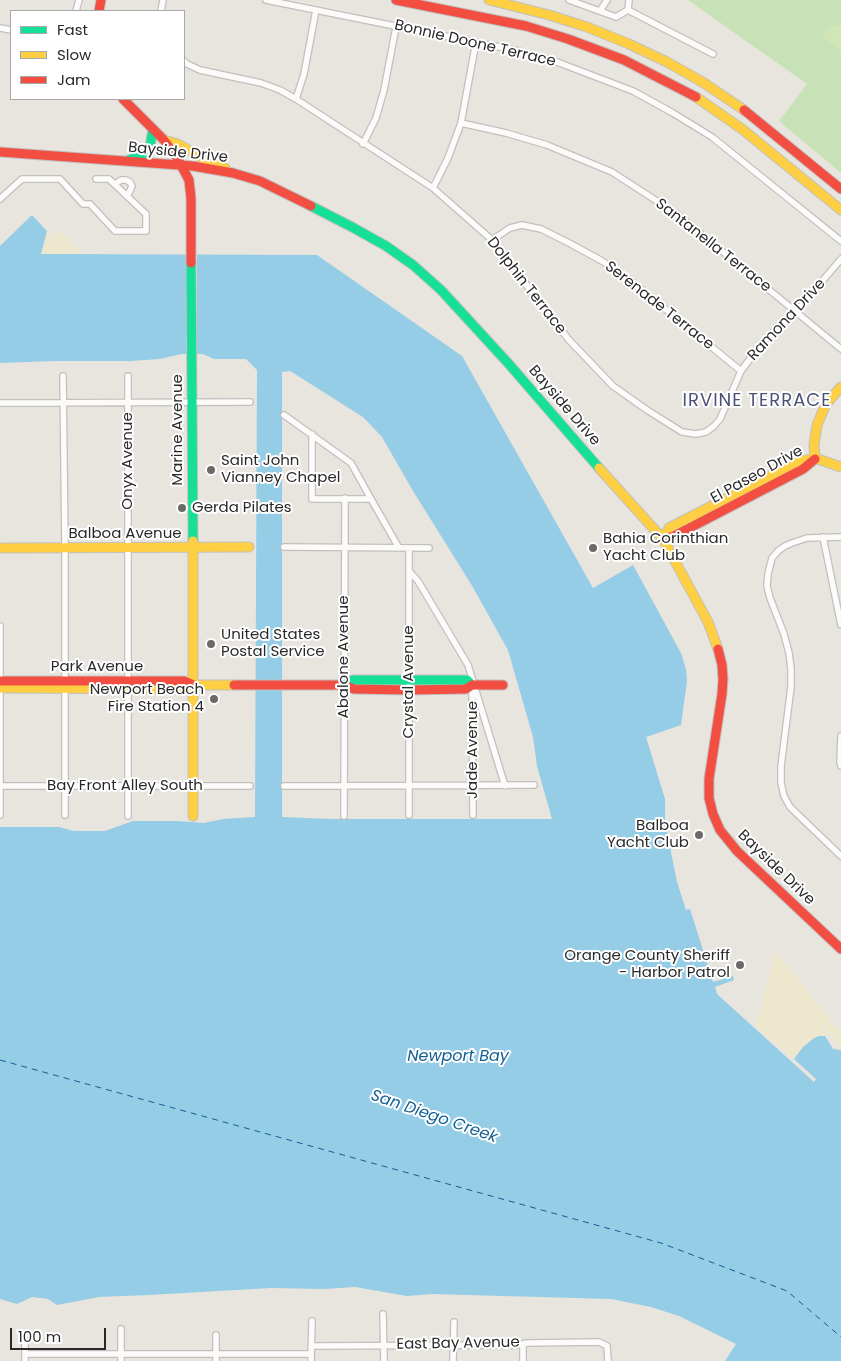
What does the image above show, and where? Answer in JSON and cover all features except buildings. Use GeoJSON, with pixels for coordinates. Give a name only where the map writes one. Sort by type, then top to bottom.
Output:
{"type":"FeatureCollection","features":[{"type":"Feature","properties":{"kind":"main road"},"geometry":{"type":"LineString","coordinates":[[396,0],[474,15],[542,31],[591,47],[632,64],[694,96],[719,112],[841,210]]}},
{"type":"Feature","properties":{"kind":"main road"},"geometry":{"type":"LineString","coordinates":[[489,0],[587,27],[667,62],[704,83],[751,115],[841,189]]}},
{"type":"Feature","properties":{"kind":"main road"},"geometry":{"type":"LineString","coordinates":[[124,100],[163,139],[178,144],[233,173]]}},
{"type":"Feature","properties":{"kind":"main road"},"geometry":{"type":"LineString","coordinates":[[124,161],[149,152],[153,129]]}},
{"type":"Feature","properties":{"kind":"main road","name":"Marine Avenue"},"geometry":{"type":"LineString","coordinates":[[163,139],[175,154],[189,180],[190,193],[194,685],[193,816]]}},
{"type":"Feature","properties":{"kind":"main road","name":"Bayside Drive"},"geometry":{"type":"LineString","coordinates":[[0,152],[181,165],[233,173],[260,181],[386,246],[413,265],[441,290],[508,363],[662,539],[708,622],[717,644],[722,665],[722,694],[709,779],[713,814],[720,830],[728,842],[740,854],[841,948]]}},
{"type":"Feature","properties":{"kind":"main road"},"geometry":{"type":"LineString","coordinates":[[841,387],[826,404],[817,424],[814,445],[815,458],[841,467]]}},
{"type":"Feature","properties":{"kind":"main road","name":"El Paseo Drive"},"geometry":{"type":"LineString","coordinates":[[662,539],[674,536],[794,474],[815,458]]}},
{"type":"Feature","properties":{"kind":"main road","name":"Balboa Avenue"},"geometry":{"type":"LineString","coordinates":[[0,548],[249,547]]}},
{"type":"Feature","properties":{"kind":"main road","name":"Park Avenue"},"geometry":{"type":"LineString","coordinates":[[0,688],[184,681],[194,685],[344,685],[353,680],[409,685],[467,680],[473,685],[503,685]]}},
{"type":"Feature","properties":{"kind":"main road","name":"Park Avenue"},"geometry":{"type":"LineString","coordinates":[[0,681],[64,685]]}},
{"type":"Feature","properties":{"kind":"street","name":"Bonnie Doone Terrace"},"geometry":{"type":"LineString","coordinates":[[266,0],[519,51],[557,62],[634,91],[712,137],[841,241]]}},
{"type":"Feature","properties":{"kind":"street"},"geometry":{"type":"LineString","coordinates":[[569,0],[616,17],[628,10]]}},
{"type":"Feature","properties":{"kind":"street"},"geometry":{"type":"LineString","coordinates":[[600,11],[607,0]]}},
{"type":"Feature","properties":{"kind":"street"},"geometry":{"type":"LineString","coordinates":[[628,0],[628,10]]}},
{"type":"Feature","properties":{"kind":"street"},"geometry":{"type":"LineString","coordinates":[[296,99],[304,74],[316,10]]}},
{"type":"Feature","properties":{"kind":"street"},"geometry":{"type":"LineString","coordinates":[[628,10],[713,54]]}},
{"type":"Feature","properties":{"kind":"street"},"geometry":{"type":"LineString","coordinates":[[363,144],[376,118],[384,90],[396,26]]}},
{"type":"Feature","properties":{"kind":"street"},"geometry":{"type":"LineString","coordinates":[[432,188],[448,158],[461,123],[476,42]]}},
{"type":"Feature","properties":{"kind":"street","name":"Dolphin Terrace"},"geometry":{"type":"LineString","coordinates":[[185,62],[200,70],[261,83],[280,90],[432,188],[492,240],[569,340],[614,386],[646,410],[682,432],[696,434],[706,432]]}},
{"type":"Feature","properties":{"kind":"street","name":"Santanella Terrace"},"geometry":{"type":"LineString","coordinates":[[461,123],[506,133],[546,145],[612,172],[677,214],[841,349]]}},
{"type":"Feature","properties":{"kind":"street"},"geometry":{"type":"LineString","coordinates":[[0,199],[22,178],[60,179],[83,204],[90,204],[115,231],[146,231],[146,214],[109,179],[96,179]]}},
{"type":"Feature","properties":{"kind":"street"},"geometry":{"type":"LineString","coordinates":[[115,184],[121,180],[130,182],[132,186],[127,196]]}},
{"type":"Feature","properties":{"kind":"street","name":"Serenade Terrace"},"geometry":{"type":"LineString","coordinates":[[492,240],[510,228],[522,225],[540,229],[571,244],[602,261],[630,280],[741,371]]}},
{"type":"Feature","properties":{"kind":"street","name":"Ramona Drive"},"geometry":{"type":"LineString","coordinates":[[706,432],[720,419],[741,371],[761,344],[796,312],[841,259]]}},
{"type":"Feature","properties":{"kind":"street"},"geometry":{"type":"LineString","coordinates":[[63,376],[65,815]]}},
{"type":"Feature","properties":{"kind":"street","name":"Onyx Avenue"},"geometry":{"type":"LineString","coordinates":[[128,376],[128,816]]}},
{"type":"Feature","properties":{"kind":"street"},"geometry":{"type":"LineString","coordinates":[[0,403],[250,402]]}},
{"type":"Feature","properties":{"kind":"street"},"geometry":{"type":"LineString","coordinates":[[284,415],[352,463],[370,499],[399,548]]}},
{"type":"Feature","properties":{"kind":"street"},"geometry":{"type":"LineString","coordinates":[[312,434],[312,499],[370,499]]}},
{"type":"Feature","properties":{"kind":"street","name":"Abalone Avenue"},"geometry":{"type":"LineString","coordinates":[[344,816],[345,498]]}},
{"type":"Feature","properties":{"kind":"street"},"geometry":{"type":"LineString","coordinates":[[823,537],[841,625]]}},
{"type":"Feature","properties":{"kind":"street"},"geometry":{"type":"LineString","coordinates":[[841,537],[807,538],[792,543],[778,551],[772,558],[767,586],[784,634],[791,669],[792,687],[781,766],[781,783],[784,796],[790,807],[841,856]]}},
{"type":"Feature","properties":{"kind":"street"},"geometry":{"type":"LineString","coordinates":[[284,548],[428,548]]}},
{"type":"Feature","properties":{"kind":"street","name":"Crystal Avenue"},"geometry":{"type":"LineString","coordinates":[[409,548],[409,815]]}},
{"type":"Feature","properties":{"kind":"street"},"geometry":{"type":"LineString","coordinates":[[409,571],[418,581],[468,665],[505,786]]}},
{"type":"Feature","properties":{"kind":"street"},"geometry":{"type":"LineString","coordinates":[[0,626],[0,815]]}},
{"type":"Feature","properties":{"kind":"street","name":"Jade Avenue"},"geometry":{"type":"LineString","coordinates":[[473,685],[473,815]]}},
{"type":"Feature","properties":{"kind":"street"},"geometry":{"type":"LineString","coordinates":[[841,736],[841,766]]}},
{"type":"Feature","properties":{"kind":"street"},"geometry":{"type":"LineString","coordinates":[[284,786],[534,785]]}},
{"type":"Feature","properties":{"kind":"street","name":"Bay Front Alley South"},"geometry":{"type":"LineString","coordinates":[[0,786],[250,786]]}},
{"type":"Feature","properties":{"kind":"street"},"geometry":{"type":"LineString","coordinates":[[384,1314],[384,1361]]}},
{"type":"Feature","properties":{"kind":"street"},"geometry":{"type":"LineString","coordinates":[[25,1340],[25,1358],[121,1354],[216,1358],[311,1358],[312,1321]]}},
{"type":"Feature","properties":{"kind":"street"},"geometry":{"type":"LineString","coordinates":[[453,1361],[454,1322]]}},
{"type":"Feature","properties":{"kind":"street"},"geometry":{"type":"LineString","coordinates":[[121,1329],[121,1361]]}},
{"type":"Feature","properties":{"kind":"street"},"geometry":{"type":"LineString","coordinates":[[216,1335],[216,1358]]}},
{"type":"Feature","properties":{"kind":"street","name":"East Bay Avenue"},"geometry":{"type":"LineString","coordinates":[[311,1346],[453,1346],[599,1342],[605,1344],[608,1348],[608,1361]]}},
{"type":"Feature","properties":{"kind":"street"},"geometry":{"type":"LineString","coordinates":[[523,1344],[523,1361]]}},
{"type":"Feature","properties":{"kind":"green space"},"geometry":{"type":"Polygon","coordinates":[[[688,0],[841,0],[841,173],[779,121],[807,84],[688,0]]]}},
{"type":"Feature","properties":{"kind":"green space"},"geometry":{"type":"Polygon","coordinates":[[[841,23],[841,51],[822,37],[832,24],[837,27],[841,23]]]}},
{"type":"Feature","properties":{"kind":"sand"},"geometry":{"type":"Polygon","coordinates":[[[60,230],[84,253],[41,254],[47,231],[53,237],[60,230]]]}},
{"type":"Feature","properties":{"kind":"sand"},"geometry":{"type":"Polygon","coordinates":[[[775,951],[778,957],[790,966],[792,972],[814,1001],[826,1012],[830,1021],[841,1033],[841,1050],[822,1026],[825,1036],[819,1036],[796,1055],[794,1059],[756,1027],[775,951]]]}},
{"type":"Feature","properties":{"kind":"water","name":"Newport Bay"},"geometry":{"type":"Polygon","coordinates":[[[32,215],[47,231],[41,254],[317,255],[462,356],[593,588],[633,565],[681,653],[686,669],[687,681],[681,725],[646,737],[665,799],[665,822],[677,882],[686,910],[690,909],[713,982],[733,976],[734,980],[715,987],[717,994],[814,1082],[816,1079],[794,1059],[803,1047],[814,1038],[825,1036],[833,1049],[841,1050],[841,1361],[725,1361],[736,1344],[679,1316],[651,1307],[611,1299],[432,1294],[407,1296],[355,1287],[324,1289],[271,1288],[99,1297],[57,1305],[48,1299],[32,1297],[17,1304],[0,1299],[0,827],[59,827],[74,831],[105,831],[133,821],[204,823],[223,819],[255,817],[257,370],[246,359],[214,359],[203,354],[181,354],[160,359],[130,361],[0,363],[0,246],[32,215]],[[290,371],[282,372],[282,817],[330,819],[552,819],[537,766],[533,737],[508,650],[471,584],[382,437],[363,417],[290,371]]]}},
{"type":"Feature","properties":{"kind":"pier"},"geometry":{"type":"Polygon","coordinates":[[[186,254],[197,254],[197,357],[186,357],[186,254]]]}},
{"type":"Feature","properties":{"kind":"ferry route"},"geometry":{"type":"LineString","coordinates":[[0,1060],[661,1243],[787,1291],[841,1337]]}},
{"type":"Feature","properties":{"kind":"traffic: fast"},"geometry":{"type":"LineString","coordinates":[[129,160],[149,152],[153,129]]}},
{"type":"Feature","properties":{"kind":"traffic: fast"},"geometry":{"type":"LineString","coordinates":[[311,206],[386,246],[413,265],[441,290],[508,363],[599,468]]}},
{"type":"Feature","properties":{"kind":"traffic: fast"},"geometry":{"type":"LineString","coordinates":[[191,263],[193,541]]}},
{"type":"Feature","properties":{"kind":"traffic: fast"},"geometry":{"type":"LineString","coordinates":[[344,685],[353,680],[467,680],[472,685]]}},
{"type":"Feature","properties":{"kind":"traffic: slow"},"geometry":{"type":"LineString","coordinates":[[489,0],[549,15],[587,27],[629,44],[667,62],[704,83],[744,110]]}},
{"type":"Feature","properties":{"kind":"traffic: slow"},"geometry":{"type":"LineString","coordinates":[[696,97],[742,129],[841,210]]}},
{"type":"Feature","properties":{"kind":"traffic: slow"},"geometry":{"type":"LineString","coordinates":[[164,140],[178,144],[204,159],[225,168]]}},
{"type":"Feature","properties":{"kind":"traffic: slow"},"geometry":{"type":"LineString","coordinates":[[815,458],[814,445],[817,425],[826,404],[841,387]]}},
{"type":"Feature","properties":{"kind":"traffic: slow"},"geometry":{"type":"LineString","coordinates":[[663,539],[669,528],[797,462],[815,458],[841,467]]}},
{"type":"Feature","properties":{"kind":"traffic: slow"},"geometry":{"type":"LineString","coordinates":[[599,468],[663,539],[708,622],[718,649]]}},
{"type":"Feature","properties":{"kind":"traffic: slow"},"geometry":{"type":"LineString","coordinates":[[193,541],[193,816]]}},
{"type":"Feature","properties":{"kind":"traffic: slow"},"geometry":{"type":"LineString","coordinates":[[0,548],[249,547]]}},
{"type":"Feature","properties":{"kind":"traffic: slow"},"geometry":{"type":"LineString","coordinates":[[0,688],[184,689],[194,685],[234,685]]}},
{"type":"Feature","properties":{"kind":"traffic: jam"},"geometry":{"type":"LineString","coordinates":[[99,10],[101,0]]}},
{"type":"Feature","properties":{"kind":"traffic: jam"},"geometry":{"type":"LineString","coordinates":[[396,0],[526,26],[568,39],[624,60],[696,97]]}},
{"type":"Feature","properties":{"kind":"traffic: jam"},"geometry":{"type":"LineString","coordinates":[[124,100],[163,139],[175,154],[189,180],[191,198],[191,263]]}},
{"type":"Feature","properties":{"kind":"traffic: jam"},"geometry":{"type":"LineString","coordinates":[[744,110],[841,189]]}},
{"type":"Feature","properties":{"kind":"traffic: jam"},"geometry":{"type":"LineString","coordinates":[[0,152],[193,166],[233,173],[260,181],[311,206]]}},
{"type":"Feature","properties":{"kind":"traffic: jam"},"geometry":{"type":"LineString","coordinates":[[663,539],[674,536],[803,469],[815,459]]}},
{"type":"Feature","properties":{"kind":"traffic: jam"},"geometry":{"type":"LineString","coordinates":[[718,649],[723,679],[709,779],[709,798],[713,814],[720,830],[737,851],[841,949]]}},
{"type":"Feature","properties":{"kind":"traffic: jam"},"geometry":{"type":"LineString","coordinates":[[0,681],[184,681],[194,685]]}},
{"type":"Feature","properties":{"kind":"traffic: jam"},"geometry":{"type":"LineString","coordinates":[[234,685],[344,685],[354,689],[409,690],[466,689],[472,685],[503,685]]}},
{"type":"Feature","properties":{"kind":"place","name":"Saint John Vianney Chapel"},"geometry":{"type":"Point","coordinates":[211,470]}},
{"type":"Feature","properties":{"kind":"place","name":"Gerda Pilates"},"geometry":{"type":"Point","coordinates":[182,508]}},
{"type":"Feature","properties":{"kind":"place","name":"Bahia Corinthian Yacht Club"},"geometry":{"type":"Point","coordinates":[593,548]}},
{"type":"Feature","properties":{"kind":"place","name":"United States Postal Service"},"geometry":{"type":"Point","coordinates":[211,644]}},
{"type":"Feature","properties":{"kind":"place","name":"Newport Beach Fire Station 4"},"geometry":{"type":"Point","coordinates":[214,699]}},
{"type":"Feature","properties":{"kind":"place","name":"Balboa Yacht Club"},"geometry":{"type":"Point","coordinates":[699,835]}},
{"type":"Feature","properties":{"kind":"place","name":"Orange County Sheriff - Harbor Patrol"},"geometry":{"type":"Point","coordinates":[740,965]}},
{"type":"Feature","properties":{"kind":"district","name":"IRVINE TERRACE"},"geometry":{"type":"Point","coordinates":[757,401]}},
{"type":"Feature","properties":{"kind":"water label","name":"San Diego Creek"},"geometry":{"type":"Point","coordinates":[434,1117]}}]}
